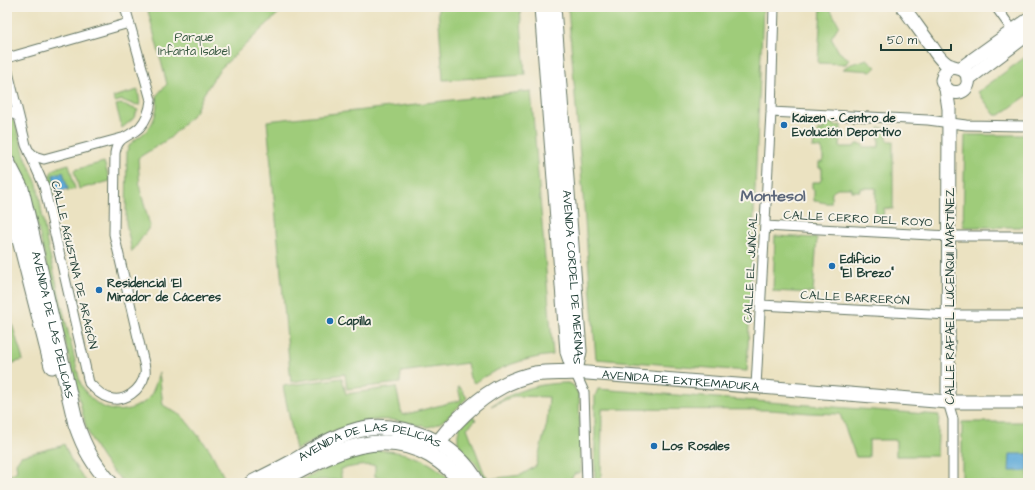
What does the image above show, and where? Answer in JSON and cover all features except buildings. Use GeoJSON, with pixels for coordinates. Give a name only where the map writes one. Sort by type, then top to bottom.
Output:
{"type":"FeatureCollection","features":[{"type":"Feature","properties":{"kind":"main road","name":"AVENIDA CORDEL DE MERINAS"},"geometry":{"type":"LineString","coordinates":[[542,7],[568,352],[575,372]]}},
{"type":"Feature","properties":{"kind":"main road","name":"AVENIDA CORDEL DE MERINAS"},"geometry":{"type":"LineString","coordinates":[[553,7],[579,351],[575,372]]}},
{"type":"Feature","properties":{"kind":"main road","name":"AVENIDA DE LAS DELICIAS"},"geometry":{"type":"LineString","coordinates":[[7,162],[21,189],[76,424],[83,444],[94,464],[110,483]]}},
{"type":"Feature","properties":{"kind":"main road","name":"AVENIDA DE LAS DELICIAS"},"geometry":{"type":"LineString","coordinates":[[7,189],[69,433],[82,463],[98,483]]}},
{"type":"Feature","properties":{"kind":"main road","name":"AVENIDA DE EXTREMADURA"},"geometry":{"type":"LineString","coordinates":[[438,442],[450,426],[494,389],[514,380],[535,374],[575,372]]}},
{"type":"Feature","properties":{"kind":"main road","name":"AVENIDA DE LAS DELICIAS"},"geometry":{"type":"LineString","coordinates":[[252,483],[324,444],[349,433],[369,428],[393,429],[414,433],[438,442],[464,465],[477,483]]}},
{"type":"Feature","properties":{"kind":"main road"},"geometry":{"type":"LineString","coordinates":[[373,442],[386,439],[399,439],[424,446],[438,442],[441,453],[459,468],[465,483]]}},
{"type":"Feature","properties":{"kind":"main road","name":"AVENIDA DE LAS DELICIAS"},"geometry":{"type":"LineString","coordinates":[[276,483],[323,459],[350,448],[373,442],[395,443],[418,449],[436,459],[454,473],[462,483]]}},
{"type":"Feature","properties":{"kind":"street"},"geometry":{"type":"LineString","coordinates":[[30,152],[34,156],[44,159],[122,138],[139,128],[148,115],[150,100],[125,7]]}},
{"type":"Feature","properties":{"kind":"street","name":"CALLE EL JUNCAL"},"geometry":{"type":"LineString","coordinates":[[756,386],[771,112],[774,7]]}},
{"type":"Feature","properties":{"kind":"street"},"geometry":{"type":"LineString","coordinates":[[894,7],[952,70]]}},
{"type":"Feature","properties":{"kind":"street"},"geometry":{"type":"LineString","coordinates":[[903,7],[940,59],[952,70],[967,74],[967,86],[959,92],[949,109]]}},
{"type":"Feature","properties":{"kind":"street"},"geometry":{"type":"LineString","coordinates":[[996,7],[1020,35]]}},
{"type":"Feature","properties":{"kind":"street"},"geometry":{"type":"LineString","coordinates":[[968,79],[1020,35],[1028,20]]}},
{"type":"Feature","properties":{"kind":"street"},"geometry":{"type":"LineString","coordinates":[[7,58],[129,23]]}},
{"type":"Feature","properties":{"kind":"street"},"geometry":{"type":"LineString","coordinates":[[959,92],[953,92],[946,88],[942,80],[952,70],[1020,35]]}},
{"type":"Feature","properties":{"kind":"street","name":"CALLE AGUSTINA DE ARAGÓN"},"geometry":{"type":"LineString","coordinates":[[7,68],[8,82],[26,145],[44,186],[89,383],[98,392],[110,398],[124,399],[138,388],[145,374],[143,359],[114,234],[113,171],[116,146],[122,138]]}},
{"type":"Feature","properties":{"kind":"street","name":"CALLE RAFAEL LUCENQUI MARTÍNEZ"},"geometry":{"type":"LineString","coordinates":[[946,88],[949,109],[948,402],[953,419],[953,483]]}},
{"type":"Feature","properties":{"kind":"street"},"geometry":{"type":"LineString","coordinates":[[7,112],[19,117]]}},
{"type":"Feature","properties":{"kind":"street"},"geometry":{"type":"LineString","coordinates":[[771,112],[928,120],[966,125],[1028,126]]}},
{"type":"Feature","properties":{"kind":"street","name":"CALLE CERRO DEL ROYO"},"geometry":{"type":"LineString","coordinates":[[765,226],[949,236],[1028,236]]}},
{"type":"Feature","properties":{"kind":"street","name":"CALLE BARRERÓN"},"geometry":{"type":"LineString","coordinates":[[761,305],[949,315],[1028,315]]}},
{"type":"Feature","properties":{"kind":"street"},"geometry":{"type":"LineString","coordinates":[[575,372],[584,392],[587,483]]}},
{"type":"Feature","properties":{"kind":"street","name":"AVENIDA DE EXTREMADURA"},"geometry":{"type":"LineString","coordinates":[[575,372],[948,402],[1028,402]]}},
{"type":"Feature","properties":{"kind":"green space","name":"Parque Infanta Isabel"},"geometry":{"type":"Polygon","coordinates":[[[147,7],[285,7],[219,70],[203,95],[195,112],[170,138],[138,158],[140,189],[150,226],[132,252],[126,223],[127,151],[132,142],[144,133],[151,125],[157,106],[157,95],[167,84],[147,7]]]}},
{"type":"Feature","properties":{"kind":"green space"},"geometry":{"type":"Polygon","coordinates":[[[438,7],[520,7],[525,75],[443,80],[438,7]]]}},
{"type":"Feature","properties":{"kind":"green space"},"geometry":{"type":"Polygon","coordinates":[[[568,7],[763,7],[747,371],[596,359],[568,7]]]}},
{"type":"Feature","properties":{"kind":"green space"},"geometry":{"type":"Polygon","coordinates":[[[821,7],[829,7],[839,25],[831,38],[839,52],[849,59],[846,64],[818,63],[821,7]]]}},
{"type":"Feature","properties":{"kind":"green space"},"geometry":{"type":"Polygon","coordinates":[[[1028,55],[1028,95],[1000,115],[995,115],[978,92],[1028,55]]]}},
{"type":"Feature","properties":{"kind":"green space"},"geometry":{"type":"Polygon","coordinates":[[[867,59],[876,67],[872,71],[843,69],[851,64],[867,59]]]}},
{"type":"Feature","properties":{"kind":"green space"},"geometry":{"type":"Polygon","coordinates":[[[138,90],[140,105],[122,100],[115,102],[113,97],[138,90]]]}},
{"type":"Feature","properties":{"kind":"green space"},"geometry":{"type":"Polygon","coordinates":[[[531,91],[553,355],[532,358],[512,364],[492,372],[474,383],[470,378],[467,363],[401,372],[400,383],[347,389],[345,374],[291,382],[267,121],[531,91]]]}},
{"type":"Feature","properties":{"kind":"green space"},"geometry":{"type":"Polygon","coordinates":[[[121,104],[138,110],[133,119],[122,128],[116,105],[121,104]]]}},
{"type":"Feature","properties":{"kind":"green space"},"geometry":{"type":"Polygon","coordinates":[[[7,118],[10,118],[15,122],[25,156],[37,184],[47,243],[80,382],[84,390],[97,403],[104,407],[121,411],[130,409],[147,400],[154,387],[159,372],[163,405],[183,417],[210,450],[227,483],[125,483],[112,470],[97,451],[86,427],[28,187],[18,163],[7,144],[7,118]]]}},
{"type":"Feature","properties":{"kind":"green space"},"geometry":{"type":"Polygon","coordinates":[[[824,118],[835,126],[841,125],[840,147],[854,147],[856,144],[862,144],[864,147],[879,147],[879,128],[887,128],[887,141],[893,141],[893,209],[884,208],[883,216],[875,216],[876,188],[860,188],[860,191],[852,191],[852,188],[837,188],[832,193],[831,203],[814,201],[812,182],[820,182],[822,177],[822,168],[819,168],[819,162],[823,162],[823,152],[821,148],[813,148],[814,141],[817,141],[818,130],[823,131],[824,118]]]}},
{"type":"Feature","properties":{"kind":"green space"},"geometry":{"type":"Polygon","coordinates":[[[965,135],[1028,135],[1028,227],[963,227],[965,135]]]}},
{"type":"Feature","properties":{"kind":"green space"},"geometry":{"type":"Polygon","coordinates":[[[104,162],[110,181],[79,189],[74,170],[104,162]]]}},
{"type":"Feature","properties":{"kind":"green space"},"geometry":{"type":"Polygon","coordinates":[[[69,164],[75,189],[68,191],[53,175],[57,192],[53,195],[50,174],[56,168],[69,164]]]}},
{"type":"Feature","properties":{"kind":"green space"},"geometry":{"type":"Polygon","coordinates":[[[775,236],[817,238],[813,293],[773,291],[775,236]]]}},
{"type":"Feature","properties":{"kind":"green space"},"geometry":{"type":"Polygon","coordinates":[[[8,311],[23,360],[7,365],[7,312],[8,311]]]}},
{"type":"Feature","properties":{"kind":"green space"},"geometry":{"type":"Polygon","coordinates":[[[342,378],[346,394],[396,387],[402,415],[461,400],[458,387],[460,387],[467,398],[444,420],[434,426],[428,427],[392,420],[366,421],[342,428],[296,450],[283,386],[342,378]]]}},
{"type":"Feature","properties":{"kind":"green space"},"geometry":{"type":"Polygon","coordinates":[[[568,383],[573,385],[579,395],[581,472],[574,474],[569,483],[488,483],[476,464],[462,450],[458,442],[460,427],[473,416],[476,420],[467,428],[484,473],[490,479],[521,475],[536,466],[547,423],[549,397],[514,396],[491,406],[500,400],[528,388],[547,384],[568,383]]]}},
{"type":"Feature","properties":{"kind":"green space"},"geometry":{"type":"Polygon","coordinates":[[[598,389],[939,415],[937,456],[896,456],[896,440],[869,440],[869,457],[856,457],[840,414],[770,410],[602,409],[601,483],[595,483],[595,396],[598,389]]]}},
{"type":"Feature","properties":{"kind":"green space"},"geometry":{"type":"Polygon","coordinates":[[[962,422],[1028,422],[1028,483],[962,483],[962,422]]]}},
{"type":"Feature","properties":{"kind":"green space"},"geometry":{"type":"Polygon","coordinates":[[[64,444],[71,460],[87,483],[28,483],[22,481],[19,483],[7,483],[7,477],[17,471],[16,463],[21,456],[64,444]]]}},
{"type":"Feature","properties":{"kind":"green space"},"geometry":{"type":"Polygon","coordinates":[[[373,450],[407,454],[417,458],[435,467],[453,483],[396,483],[394,479],[375,477],[375,465],[341,469],[341,480],[319,480],[311,483],[295,483],[343,460],[373,450]]]}},
{"type":"Feature","properties":{"kind":"water"},"geometry":{"type":"Polygon","coordinates":[[[63,172],[68,189],[57,192],[53,175],[63,172]]]}},
{"type":"Feature","properties":{"kind":"water"},"geometry":{"type":"Polygon","coordinates":[[[1010,454],[1028,454],[1028,471],[1009,471],[1010,454]]]}},
{"type":"Feature","properties":{"kind":"place","name":"Kaizen - Centro de Evolución Deportivo"},"geometry":{"type":"Point","coordinates":[784,125]}},
{"type":"Feature","properties":{"kind":"place","name":"Edificio \"El Brezo\""},"geometry":{"type":"Point","coordinates":[832,266]}},
{"type":"Feature","properties":{"kind":"place","name":"Residencial 'El Mirador de Cáceres"},"geometry":{"type":"Point","coordinates":[99,290]}},
{"type":"Feature","properties":{"kind":"place","name":"Capilla"},"geometry":{"type":"Point","coordinates":[330,321]}},
{"type":"Feature","properties":{"kind":"place","name":"Los Rosales"},"geometry":{"type":"Point","coordinates":[654,446]}},
{"type":"Feature","properties":{"kind":"district","name":"Montesol"},"geometry":{"type":"Point","coordinates":[773,196]}}]}
